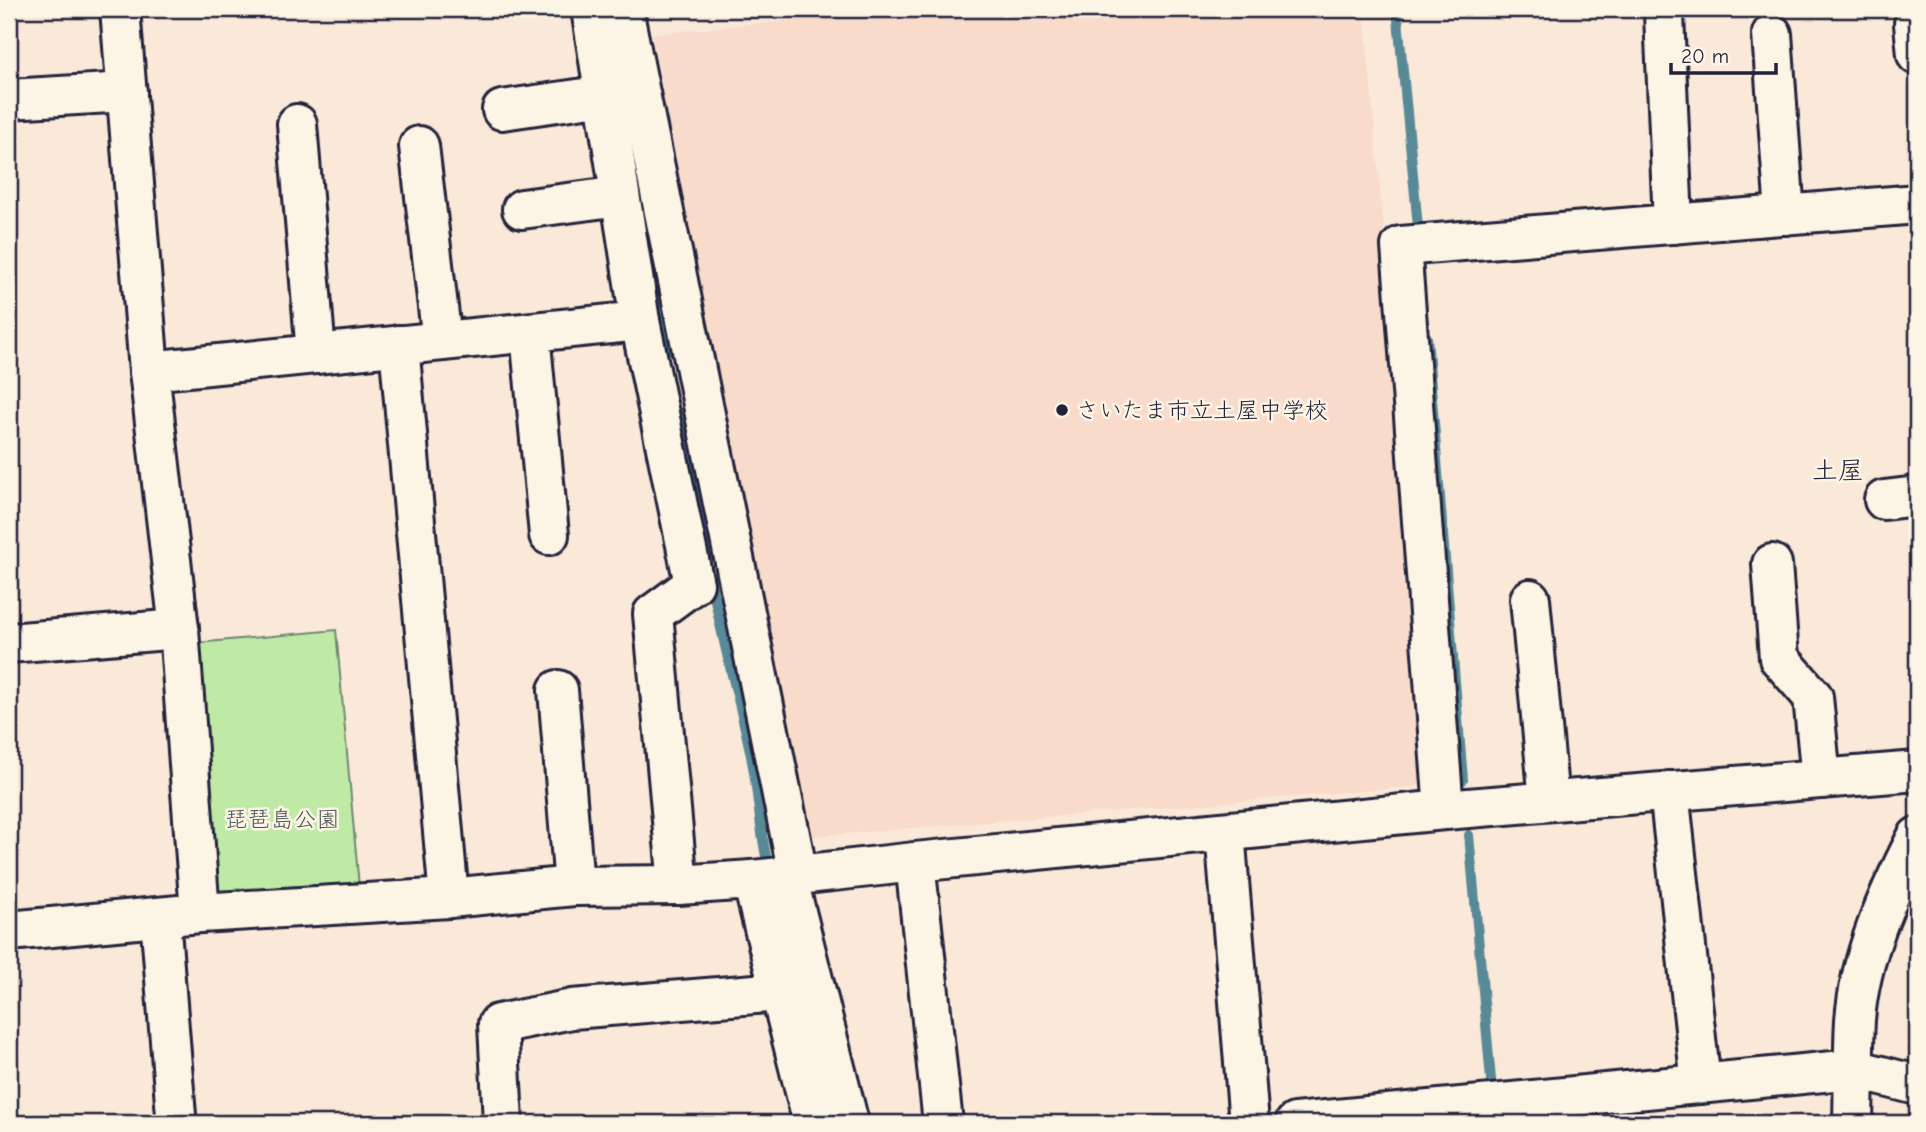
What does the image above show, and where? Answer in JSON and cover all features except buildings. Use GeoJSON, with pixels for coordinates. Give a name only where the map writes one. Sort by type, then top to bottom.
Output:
{"type":"FeatureCollection","features":[{"type":"Feature","properties":{"kind":"street"},"geometry":{"type":"LineString","coordinates":[[120,9],[149,371],[179,629],[200,913]]}},
{"type":"Feature","properties":{"kind":"street"},"geometry":{"type":"LineString","coordinates":[[591,9],[640,321],[694,584],[653,614],[678,885]]}},
{"type":"Feature","properties":{"kind":"street"},"geometry":{"type":"LineString","coordinates":[[623,9],[775,877],[849,1123]]}},
{"type":"Feature","properties":{"kind":"street"},"geometry":{"type":"LineString","coordinates":[[1664,14],[1673,224]]}},
{"type":"Feature","properties":{"kind":"street"},"geometry":{"type":"LineString","coordinates":[[1772,34],[1785,215]]}},
{"type":"Feature","properties":{"kind":"street"},"geometry":{"type":"LineString","coordinates":[[9,99],[127,92]]}},
{"type":"Feature","properties":{"kind":"street"},"geometry":{"type":"LineString","coordinates":[[502,110],[605,94]]}},
{"type":"Feature","properties":{"kind":"street"},"geometry":{"type":"LineString","coordinates":[[297,124],[316,354]]}},
{"type":"Feature","properties":{"kind":"street"},"geometry":{"type":"LineString","coordinates":[[419,146],[442,341]]}},
{"type":"Feature","properties":{"kind":"street"},"geometry":{"type":"LineString","coordinates":[[522,209],[620,196]]}},
{"type":"Feature","properties":{"kind":"street"},"geometry":{"type":"LineString","coordinates":[[1444,810],[1401,246],[1917,204]]}},
{"type":"Feature","properties":{"kind":"street"},"geometry":{"type":"LineString","coordinates":[[149,371],[640,321]]}},
{"type":"Feature","properties":{"kind":"street"},"geometry":{"type":"LineString","coordinates":[[530,332],[549,535]]}},
{"type":"Feature","properties":{"kind":"street"},"geometry":{"type":"LineString","coordinates":[[399,345],[449,898]]}},
{"type":"Feature","properties":{"kind":"street"},"geometry":{"type":"LineString","coordinates":[[1772,564],[1779,658],[1813,697],[1821,779]]}},
{"type":"Feature","properties":{"kind":"street"},"geometry":{"type":"LineString","coordinates":[[1530,599],[1549,801]]}},
{"type":"Feature","properties":{"kind":"street"},"geometry":{"type":"LineString","coordinates":[[9,643],[179,629]]}},
{"type":"Feature","properties":{"kind":"street"},"geometry":{"type":"LineString","coordinates":[[558,690],[574,886]]}},
{"type":"Feature","properties":{"kind":"street"},"geometry":{"type":"LineString","coordinates":[[9,931],[160,916],[449,898],[574,886],[678,885],[775,877],[1444,810],[1917,771]]}},
{"type":"Feature","properties":{"kind":"street"},"geometry":{"type":"LineString","coordinates":[[1669,791],[1700,1084]]}},
{"type":"Feature","properties":{"kind":"street"},"geometry":{"type":"LineString","coordinates":[[1225,832],[1249,1123]]}},
{"type":"Feature","properties":{"kind":"street"},"geometry":{"type":"LineString","coordinates":[[1853,1123],[1855,1019],[1864,967],[1878,921],[1917,837]]}},
{"type":"Feature","properties":{"kind":"street"},"geometry":{"type":"LineString","coordinates":[[915,862],[943,1123]]}},
{"type":"Feature","properties":{"kind":"street"},"geometry":{"type":"LineString","coordinates":[[775,877],[780,992],[813,1123]]}},
{"type":"Feature","properties":{"kind":"street"},"geometry":{"type":"LineString","coordinates":[[160,916],[176,1115]]}},
{"type":"Feature","properties":{"kind":"street"},"geometry":{"type":"LineString","coordinates":[[503,1123],[498,1024],[572,1009],[780,992]]}},
{"type":"Feature","properties":{"kind":"street"},"geometry":{"type":"LineString","coordinates":[[1295,1123],[1854,1069],[1917,1085]]}},
{"type":"Feature","properties":{"kind":"shaded area","name":"さいたま市立土屋中学校"},"geometry":{"type":"Polygon","coordinates":[[[871,9],[1364,9],[1433,785],[805,837],[652,34],[871,12],[871,9]]]}},
{"type":"Feature","properties":{"kind":"green space","name":"琵琶島公園"},"geometry":{"type":"Polygon","coordinates":[[[336,630],[359,887],[230,899],[217,889],[197,643],[336,630]]]}},
{"type":"Feature","properties":{"kind":"waterway"},"geometry":{"type":"LineString","coordinates":[[1397,9],[1419,237]]}},
{"type":"Feature","properties":{"kind":"waterway"},"geometry":{"type":"LineString","coordinates":[[660,291],[673,351]]}},
{"type":"Feature","properties":{"kind":"waterway"},"geometry":{"type":"LineString","coordinates":[[1427,337],[1463,780]]}},
{"type":"Feature","properties":{"kind":"waterway"},"geometry":{"type":"LineString","coordinates":[[685,411],[708,557]]}},
{"type":"Feature","properties":{"kind":"waterway"},"geometry":{"type":"LineString","coordinates":[[711,577],[751,756],[770,873]]}},
{"type":"Feature","properties":{"kind":"waterway"},"geometry":{"type":"LineString","coordinates":[[1469,835],[1492,1091]]}},
{"type":"Feature","properties":{"kind":"place","name":"さいたま市立土屋中学校"},"geometry":{"type":"Point","coordinates":[1062,410]}},
{"type":"Feature","properties":{"kind":"district","name":"土屋"},"geometry":{"type":"Point","coordinates":[1838,470]}}]}
